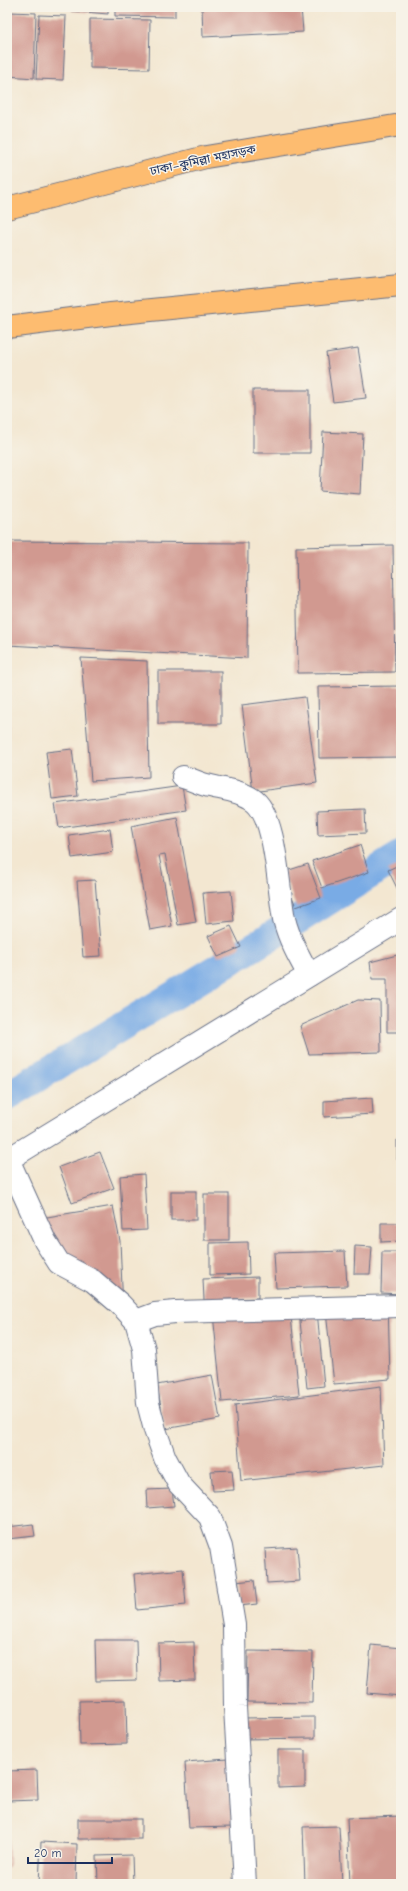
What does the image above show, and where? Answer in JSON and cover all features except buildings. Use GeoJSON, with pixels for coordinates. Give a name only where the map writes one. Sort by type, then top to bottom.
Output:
{"type":"FeatureCollection","features":[{"type":"Feature","properties":{"kind":"highway","name":"ঢাকা–কুমিল্লা মহাসড়ক"},"geometry":{"type":"LineString","coordinates":[[7,208],[206,157],[401,125]]}},
{"type":"Feature","properties":{"kind":"highway"},"geometry":{"type":"LineString","coordinates":[[7,327],[111,314],[401,285]]}},
{"type":"Feature","properties":{"kind":"street"},"geometry":{"type":"LineString","coordinates":[[183,776],[204,784],[231,790],[253,799],[264,812],[272,836],[285,920],[295,950],[309,975]]}},
{"type":"Feature","properties":{"kind":"street"},"geometry":{"type":"LineString","coordinates":[[245,1884],[235,1707],[234,1625],[221,1547],[210,1517],[179,1484],[165,1458],[155,1430],[148,1403],[144,1349],[136,1322],[120,1304],[93,1281],[59,1263],[45,1241],[7,1159],[401,919]]}},
{"type":"Feature","properties":{"kind":"street"},"geometry":{"type":"LineString","coordinates":[[136,1322],[155,1314],[175,1312],[268,1311],[401,1306]]}},
{"type":"Feature","properties":{"kind":"waterway"},"geometry":{"type":"LineString","coordinates":[[7,1096],[304,916],[401,855]]}}]}
